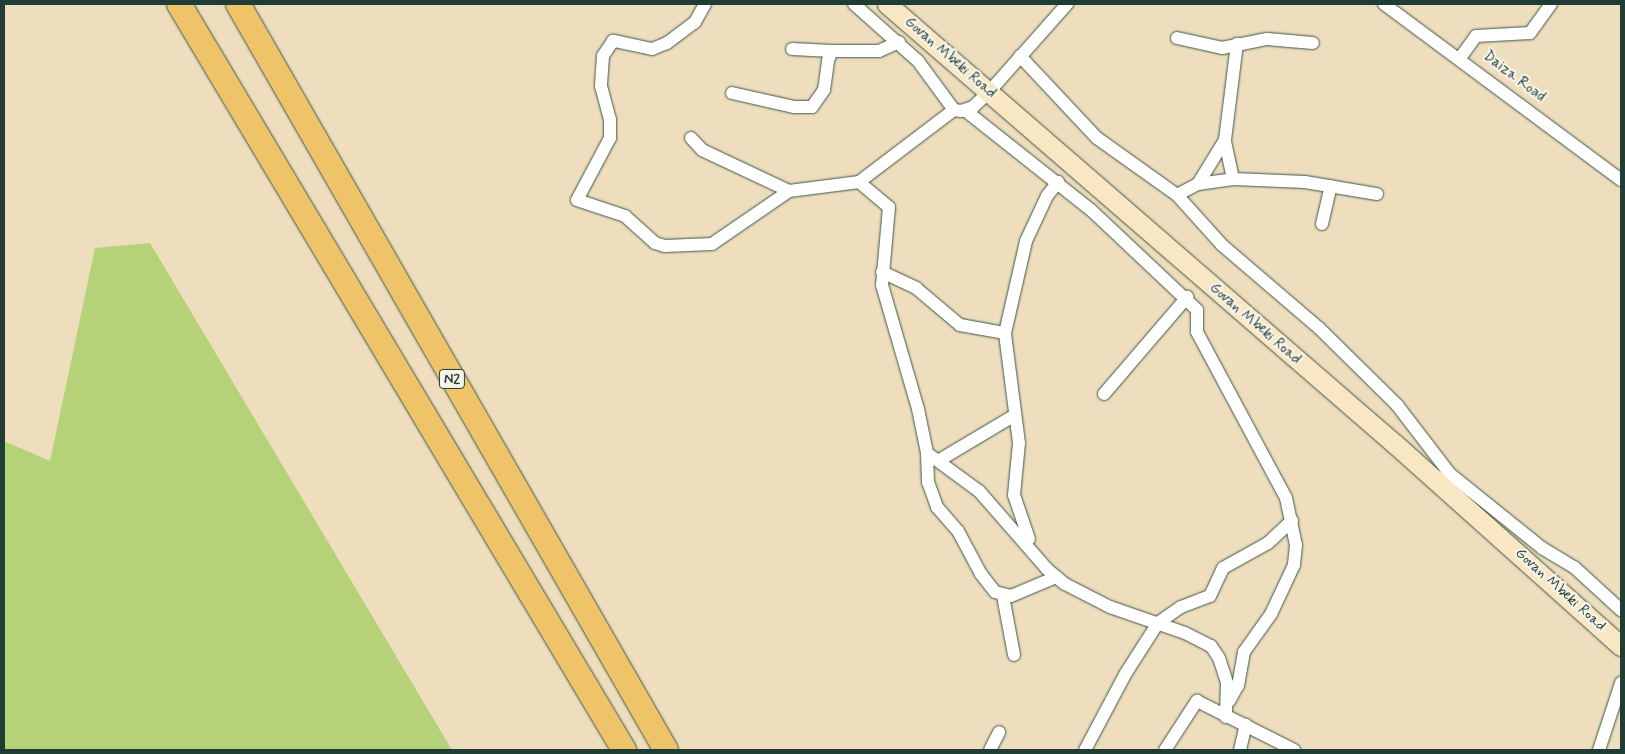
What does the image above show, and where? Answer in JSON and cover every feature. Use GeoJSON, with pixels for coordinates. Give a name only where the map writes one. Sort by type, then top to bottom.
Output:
{"type":"FeatureCollection","features":[{"type":"Feature","properties":{"kind":"highway"},"geometry":{"type":"LineString","coordinates":[[179,4],[624,750]]}},
{"type":"Feature","properties":{"kind":"highway","name":"N2"},"geometry":{"type":"LineString","coordinates":[[238,5],[666,750]]}},
{"type":"Feature","properties":{"kind":"main road","name":"Govan Mbeki Road"},"geometry":{"type":"LineString","coordinates":[[887,4],[1621,646]]}},
{"type":"Feature","properties":{"kind":"street"},"geometry":{"type":"LineString","coordinates":[[705,4],[689,27],[659,47],[644,48],[620,40],[609,44],[601,73],[610,138],[578,200],[625,216],[654,244],[697,246],[719,241],[789,190],[858,182],[960,110],[989,92],[1067,4]]}},
{"type":"Feature","properties":{"kind":"street"},"geometry":{"type":"LineString","coordinates":[[854,4],[899,42],[960,110],[1058,182],[1187,297],[1199,312],[1196,329],[1259,453],[1283,492],[1292,521],[1296,555],[1292,572],[1270,614],[1244,652],[1238,685],[1229,701]]}},
{"type":"Feature","properties":{"kind":"street","name":"Daiza Road"},"geometry":{"type":"LineString","coordinates":[[1384,4],[1460,58],[1621,180]]}},
{"type":"Feature","properties":{"kind":"street"},"geometry":{"type":"LineString","coordinates":[[1460,58],[1476,36],[1530,33],[1551,4]]}},
{"type":"Feature","properties":{"kind":"street"},"geometry":{"type":"LineString","coordinates":[[1176,38],[1216,47],[1267,39],[1314,43]]}},
{"type":"Feature","properties":{"kind":"street"},"geometry":{"type":"LineString","coordinates":[[792,49],[832,52],[880,51],[899,42]]}},
{"type":"Feature","properties":{"kind":"street"},"geometry":{"type":"LineString","coordinates":[[1233,180],[1225,140],[1237,44]]}},
{"type":"Feature","properties":{"kind":"street"},"geometry":{"type":"LineString","coordinates":[[732,93],[794,107],[812,107],[824,90],[828,60],[832,52]]}},
{"type":"Feature","properties":{"kind":"street"},"geometry":{"type":"LineString","coordinates":[[1020,56],[1097,138],[1177,195],[1222,245],[1319,328],[1396,405],[1450,474],[1542,548],[1581,572],[1621,610]]}},
{"type":"Feature","properties":{"kind":"street"},"geometry":{"type":"LineString","coordinates":[[691,138],[702,150],[789,190]]}},
{"type":"Feature","properties":{"kind":"street"},"geometry":{"type":"LineString","coordinates":[[1198,184],[1225,140]]}},
{"type":"Feature","properties":{"kind":"street"},"geometry":{"type":"LineString","coordinates":[[1177,195],[1198,184],[1233,180],[1286,180],[1377,194]]}},
{"type":"Feature","properties":{"kind":"street"},"geometry":{"type":"LineString","coordinates":[[858,182],[889,207],[882,272],[884,296],[918,409],[927,453],[928,482],[937,507],[961,535],[981,574],[995,592],[1003,596],[1017,594],[1056,577]]}},
{"type":"Feature","properties":{"kind":"street"},"geometry":{"type":"LineString","coordinates":[[1033,550],[1014,496],[1020,449],[1005,333],[1026,241],[1047,196],[1058,182]]}},
{"type":"Feature","properties":{"kind":"street"},"geometry":{"type":"LineString","coordinates":[[1322,224],[1331,186]]}},
{"type":"Feature","properties":{"kind":"street"},"geometry":{"type":"LineString","coordinates":[[882,272],[916,288],[960,325],[1005,333]]}},
{"type":"Feature","properties":{"kind":"street"},"geometry":{"type":"LineString","coordinates":[[1104,394],[1187,297]]}},
{"type":"Feature","properties":{"kind":"street"},"geometry":{"type":"LineString","coordinates":[[938,461],[1015,415]]}},
{"type":"Feature","properties":{"kind":"street"},"geometry":{"type":"LineString","coordinates":[[927,453],[979,491],[1056,577],[1078,593],[1158,623],[1211,646],[1225,672],[1229,701],[1226,717]]}},
{"type":"Feature","properties":{"kind":"street"},"geometry":{"type":"LineString","coordinates":[[1085,750],[1126,673],[1158,623],[1181,607],[1210,596],[1223,568],[1268,543],[1292,521]]}},
{"type":"Feature","properties":{"kind":"street"},"geometry":{"type":"LineString","coordinates":[[1003,596],[1014,656]]}},
{"type":"Feature","properties":{"kind":"street"},"geometry":{"type":"LineString","coordinates":[[1599,750],[1621,683]]}},
{"type":"Feature","properties":{"kind":"street"},"geometry":{"type":"LineString","coordinates":[[1165,750],[1197,701],[1294,750]]}},
{"type":"Feature","properties":{"kind":"street"},"geometry":{"type":"LineString","coordinates":[[1240,750],[1246,725]]}},
{"type":"Feature","properties":{"kind":"street"},"geometry":{"type":"LineString","coordinates":[[990,750],[999,732]]}},
{"type":"Feature","properties":{"kind":"green space"},"geometry":{"type":"Polygon","coordinates":[[[150,243],[452,750],[4,750],[4,441],[50,461],[95,248],[150,243]]]}}]}
